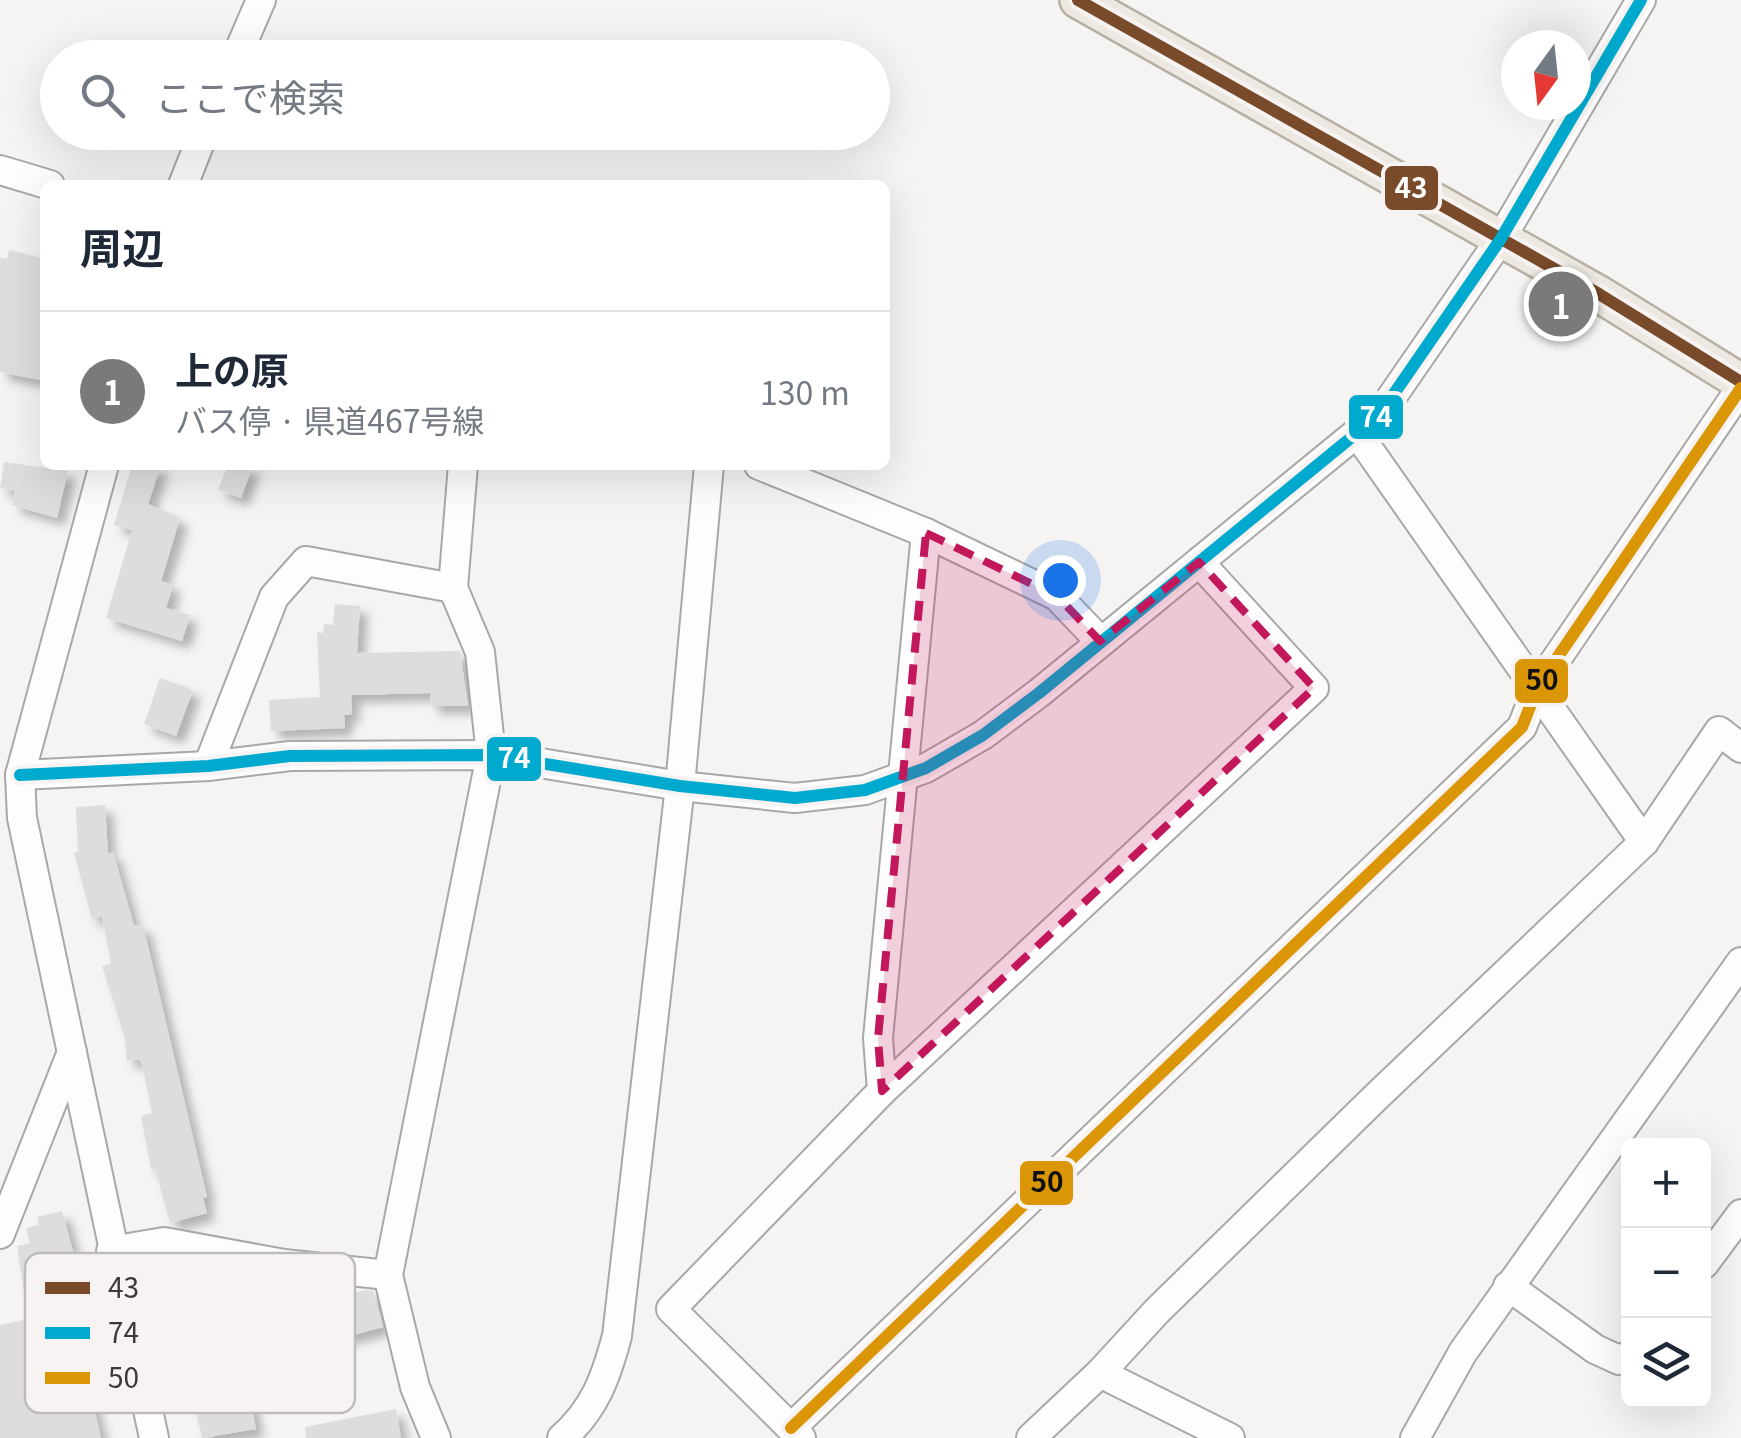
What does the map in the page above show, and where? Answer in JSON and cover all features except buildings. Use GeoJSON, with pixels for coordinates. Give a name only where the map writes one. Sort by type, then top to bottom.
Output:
{"type":"FeatureCollection","features":[{"type":"Feature","properties":{"kind":"main road"},"geometry":{"type":"LineString","coordinates":[[1078,0],[1500,240],[1741,384]]}},
{"type":"Feature","properties":{"kind":"street"},"geometry":{"type":"LineString","coordinates":[[244,40],[261,0]]}},
{"type":"Feature","properties":{"kind":"street"},"geometry":{"type":"LineString","coordinates":[[20,775],[208,766],[290,756],[491,755],[680,786],[795,798],[864,790],[899,779],[984,735],[1380,414],[1500,240],[1642,0]]}},
{"type":"Feature","properties":{"kind":"street"},"geometry":{"type":"LineString","coordinates":[[185,180],[197,150]]}},
{"type":"Feature","properties":{"kind":"street"},"geometry":{"type":"LineString","coordinates":[[0,170],[40,182]]}},
{"type":"Feature","properties":{"kind":"street"},"geometry":{"type":"LineString","coordinates":[[1199,562],[1314,688],[882,1092],[672,1309],[796,1433],[1522,727],[1538,686],[1741,384]]}},
{"type":"Feature","properties":{"kind":"street"},"geometry":{"type":"LineString","coordinates":[[1357,433],[1644,842]]}},
{"type":"Feature","properties":{"kind":"street"},"geometry":{"type":"LineString","coordinates":[[103,470],[20,775],[22,818],[111,1252],[164,1242],[224,1253]]}},
{"type":"Feature","properties":{"kind":"street"},"geometry":{"type":"LineString","coordinates":[[436,1438],[415,1386],[388,1275],[491,755],[480,652],[453,588],[463,470]]}},
{"type":"Feature","properties":{"kind":"street"},"geometry":{"type":"LineString","coordinates":[[562,1438],[581,1421],[602,1388],[617,1336],[680,786],[709,470]]}},
{"type":"Feature","properties":{"kind":"street"},"geometry":{"type":"LineString","coordinates":[[771,470],[926,533],[1057,596],[1100,641]]}},
{"type":"Feature","properties":{"kind":"street"},"geometry":{"type":"LineString","coordinates":[[882,1092],[878,1038],[899,779],[926,533]]}},
{"type":"Feature","properties":{"kind":"street"},"geometry":{"type":"LineString","coordinates":[[208,766],[274,597],[306,562],[453,588]]}},
{"type":"Feature","properties":{"kind":"street"},"geometry":{"type":"LineString","coordinates":[[1031,1438],[1376,1097],[1644,842],[1719,732],[1741,748]]}},
{"type":"Feature","properties":{"kind":"street"},"geometry":{"type":"LineString","coordinates":[[1415,1438],[1463,1352],[1508,1286],[1741,962]]}},
{"type":"Feature","properties":{"kind":"street"},"geometry":{"type":"LineString","coordinates":[[0,1234],[72,1050]]}},
{"type":"Feature","properties":{"kind":"street"},"geometry":{"type":"LineString","coordinates":[[1711,1255],[1741,1214]]}},
{"type":"Feature","properties":{"kind":"street"},"geometry":{"type":"LineString","coordinates":[[355,1272],[388,1275]]}},
{"type":"Feature","properties":{"kind":"street"},"geometry":{"type":"LineString","coordinates":[[1508,1286],[1595,1349],[1621,1359]]}},
{"type":"Feature","properties":{"kind":"street"},"geometry":{"type":"LineString","coordinates":[[1100,1372],[1224,1437]]}},
{"type":"Feature","properties":{"kind":"street"},"geometry":{"type":"LineString","coordinates":[[148,1413],[154,1438]]}},
{"type":"Feature","properties":{"kind":"highlighted area"},"geometry":{"type":"Polygon","coordinates":[[[926,533],[1057,596],[1100,641],[1199,562],[1314,688],[882,1091],[878,1038],[926,533]]]}},
{"type":"Feature","properties":{"kind":"transit line","name":"43"},"geometry":{"type":"LineString","coordinates":[[1078,0],[1599,294],[1741,382]]}},
{"type":"Feature","properties":{"kind":"transit line","name":"74"},"geometry":{"type":"LineString","coordinates":[[20,775],[208,766],[290,756],[491,755],[680,786],[795,798],[865,790],[926,768],[983,735],[1039,693],[1380,414],[1500,240],[1641,0]]}},
{"type":"Feature","properties":{"kind":"transit line","name":"50"},"geometry":{"type":"LineString","coordinates":[[791,1428],[1522,727],[1538,686],[1741,388]]}},
{"type":"Feature","properties":{"kind":"place","name":"上の原"},"geometry":{"type":"Point","coordinates":[1561,304]}}]}
